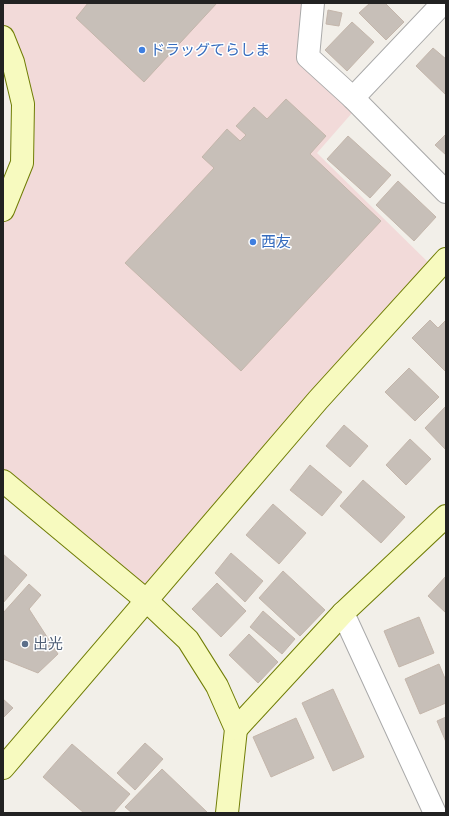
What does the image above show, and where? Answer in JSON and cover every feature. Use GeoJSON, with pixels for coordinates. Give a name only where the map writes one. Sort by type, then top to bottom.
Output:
{"type":"FeatureCollection","features":[{"type":"Feature","properties":{"kind":"street"},"geometry":{"type":"LineString","coordinates":[[313,3],[308,58],[353,98],[446,192]]}},
{"type":"Feature","properties":{"kind":"street"},"geometry":{"type":"LineString","coordinates":[[353,98],[443,3]]}},
{"type":"Feature","properties":{"kind":"street"},"geometry":{"type":"LineString","coordinates":[[3,37],[14,62],[23,104],[22,163],[3,210]]}},
{"type":"Feature","properties":{"kind":"street"},"geometry":{"type":"LineString","coordinates":[[3,768],[318,400],[446,259]]}},
{"type":"Feature","properties":{"kind":"street"},"geometry":{"type":"LineString","coordinates":[[3,481],[147,601],[188,640],[217,686],[236,728],[227,813]]}},
{"type":"Feature","properties":{"kind":"street"},"geometry":{"type":"LineString","coordinates":[[236,728],[343,613],[446,516]]}},
{"type":"Feature","properties":{"kind":"street"},"geometry":{"type":"LineString","coordinates":[[343,613],[435,813]]}},
{"type":"Feature","properties":{"kind":"shaded area"},"geometry":{"type":"Polygon","coordinates":[[[3,3],[313,3],[308,57],[359,105],[317,153],[436,270],[147,601],[3,481],[3,210],[22,163],[3,37],[3,3]]]}},
{"type":"Feature","properties":{"kind":"building","name":"ドラッグてらしま"},"geometry":{"type":"Polygon","coordinates":[[[88,3],[217,3],[144,82],[76,18],[88,3]]]}},
{"type":"Feature","properties":{"kind":"building"},"geometry":{"type":"Polygon","coordinates":[[[370,3],[385,3],[404,22],[386,40],[359,13],[370,3]]]}},
{"type":"Feature","properties":{"kind":"building"},"geometry":{"type":"Polygon","coordinates":[[[328,10],[342,13],[339,26],[326,24],[328,10]]]}},
{"type":"Feature","properties":{"kind":"building"},"geometry":{"type":"Polygon","coordinates":[[[352,22],[374,42],[347,71],[325,50],[352,22]]]}},
{"type":"Feature","properties":{"kind":"building"},"geometry":{"type":"Polygon","coordinates":[[[433,48],[446,59],[446,95],[416,66],[433,48]]]}},
{"type":"Feature","properties":{"kind":"building","name":"西友"},"geometry":{"type":"Polygon","coordinates":[[[286,99],[326,136],[310,154],[381,221],[241,371],[125,263],[214,168],[202,157],[227,129],[240,141],[246,135],[236,126],[254,107],[267,119],[286,99]]]}},
{"type":"Feature","properties":{"kind":"building"},"geometry":{"type":"Polygon","coordinates":[[[446,134],[446,155],[435,145],[446,134]]]}},
{"type":"Feature","properties":{"kind":"building"},"geometry":{"type":"Polygon","coordinates":[[[348,136],[391,175],[370,198],[327,159],[348,136]]]}},
{"type":"Feature","properties":{"kind":"building"},"geometry":{"type":"Polygon","coordinates":[[[398,181],[436,217],[414,241],[376,205],[398,181]]]}},
{"type":"Feature","properties":{"kind":"building"},"geometry":{"type":"Polygon","coordinates":[[[430,320],[438,328],[446,320],[446,372],[412,338],[430,320]]]}},
{"type":"Feature","properties":{"kind":"building"},"geometry":{"type":"Polygon","coordinates":[[[409,368],[439,397],[415,421],[385,392],[409,368]]]}},
{"type":"Feature","properties":{"kind":"building"},"geometry":{"type":"Polygon","coordinates":[[[446,406],[446,450],[425,428],[446,406]]]}},
{"type":"Feature","properties":{"kind":"building"},"geometry":{"type":"Polygon","coordinates":[[[344,425],[368,446],[350,467],[326,446],[344,425]]]}},
{"type":"Feature","properties":{"kind":"building"},"geometry":{"type":"Polygon","coordinates":[[[410,439],[431,459],[406,485],[386,465],[410,439]]]}},
{"type":"Feature","properties":{"kind":"building"},"geometry":{"type":"Polygon","coordinates":[[[310,465],[342,492],[322,516],[290,490],[310,465]]]}},
{"type":"Feature","properties":{"kind":"building"},"geometry":{"type":"Polygon","coordinates":[[[363,480],[405,517],[381,543],[340,506],[363,480]]]}},
{"type":"Feature","properties":{"kind":"building"},"geometry":{"type":"Polygon","coordinates":[[[273,504],[306,533],[279,564],[246,535],[273,504]]]}},
{"type":"Feature","properties":{"kind":"building"},"geometry":{"type":"Polygon","coordinates":[[[231,553],[263,581],[245,602],[215,573],[231,553]]]}},
{"type":"Feature","properties":{"kind":"building"},"geometry":{"type":"Polygon","coordinates":[[[3,554],[27,575],[3,603],[3,554]]]}},
{"type":"Feature","properties":{"kind":"building"},"geometry":{"type":"Polygon","coordinates":[[[283,571],[325,610],[300,636],[259,598],[283,571]]]}},
{"type":"Feature","properties":{"kind":"building"},"geometry":{"type":"Polygon","coordinates":[[[446,576],[446,613],[428,596],[446,576]]]}},
{"type":"Feature","properties":{"kind":"building"},"geometry":{"type":"Polygon","coordinates":[[[217,583],[246,611],[221,637],[192,609],[217,583]]]}},
{"type":"Feature","properties":{"kind":"building"},"geometry":{"type":"Polygon","coordinates":[[[29,584],[41,595],[29,609],[58,654],[38,673],[3,659],[3,613],[29,584]]]}},
{"type":"Feature","properties":{"kind":"building"},"geometry":{"type":"Polygon","coordinates":[[[263,611],[295,639],[282,654],[250,627],[263,611]]]}},
{"type":"Feature","properties":{"kind":"building"},"geometry":{"type":"Polygon","coordinates":[[[419,617],[434,653],[399,667],[384,631],[419,617]]]}},
{"type":"Feature","properties":{"kind":"building"},"geometry":{"type":"Polygon","coordinates":[[[249,634],[278,662],[258,683],[229,655],[249,634]]]}},
{"type":"Feature","properties":{"kind":"building"},"geometry":{"type":"Polygon","coordinates":[[[439,664],[446,681],[446,703],[420,714],[405,679],[439,664]]]}},
{"type":"Feature","properties":{"kind":"building"},"geometry":{"type":"Polygon","coordinates":[[[333,689],[364,757],[333,771],[302,703],[333,689]]]}},
{"type":"Feature","properties":{"kind":"building"},"geometry":{"type":"Polygon","coordinates":[[[3,699],[13,708],[3,718],[3,699]]]}},
{"type":"Feature","properties":{"kind":"building"},"geometry":{"type":"Polygon","coordinates":[[[446,717],[446,742],[437,721],[446,717]]]}},
{"type":"Feature","properties":{"kind":"building"},"geometry":{"type":"Polygon","coordinates":[[[296,718],[314,758],[271,777],[253,737],[296,718]]]}},
{"type":"Feature","properties":{"kind":"building"},"geometry":{"type":"Polygon","coordinates":[[[145,743],[163,759],[135,790],[117,773],[145,743]]]}},
{"type":"Feature","properties":{"kind":"building"},"geometry":{"type":"Polygon","coordinates":[[[72,744],[130,794],[113,813],[84,813],[43,777],[72,744]]]}},
{"type":"Feature","properties":{"kind":"building"},"geometry":{"type":"Polygon","coordinates":[[[162,769],[207,812],[132,813],[125,807],[162,769]]]}},
{"type":"Feature","properties":{"kind":"place","name":"ドラッグてらしま"},"geometry":{"type":"Point","coordinates":[142,50]}},
{"type":"Feature","properties":{"kind":"place","name":"西友"},"geometry":{"type":"Point","coordinates":[253,242]}},
{"type":"Feature","properties":{"kind":"place","name":"出光"},"geometry":{"type":"Point","coordinates":[25,644]}}]}
